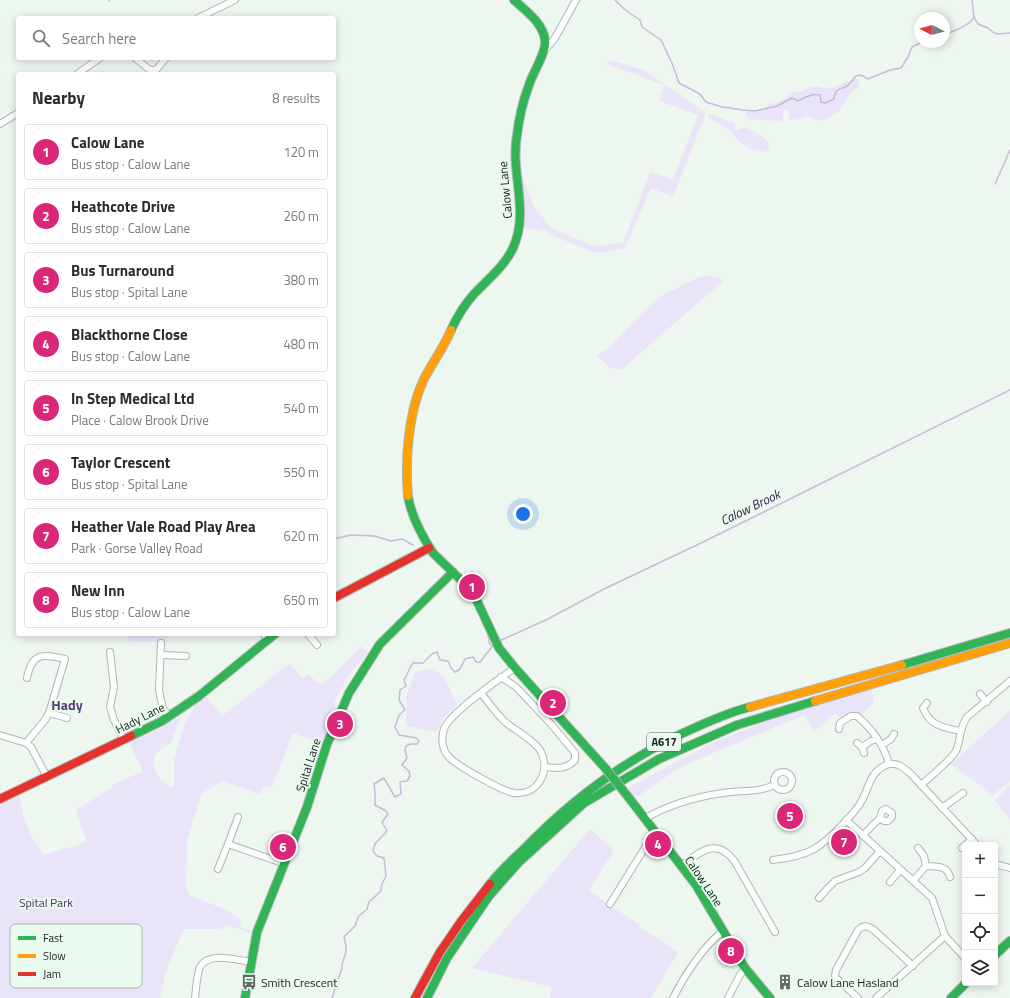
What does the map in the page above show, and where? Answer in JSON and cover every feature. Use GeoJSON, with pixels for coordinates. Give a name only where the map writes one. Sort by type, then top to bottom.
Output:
{"type":"FeatureCollection","features":[{"type":"Feature","properties":{"kind":"main road"},"geometry":{"type":"LineString","coordinates":[[514,0],[540,27],[545,37],[546,49]]}},
{"type":"Feature","properties":{"kind":"main road","name":"Calow Lane"},"geometry":{"type":"LineString","coordinates":[[546,49],[528,84],[515,145],[514,157],[520,195],[521,214],[519,231],[513,249],[506,260],[461,310],[421,387],[410,442],[408,496],[429,548],[465,584],[477,601],[499,648],[515,668],[606,769],[629,798],[654,833],[696,885],[722,932],[745,968],[770,998]]}},
{"type":"Feature","properties":{"kind":"main road"},"geometry":{"type":"LineString","coordinates":[[336,597],[429,548]]}},
{"type":"Feature","properties":{"kind":"main road","name":"Spital Lane"},"geometry":{"type":"LineString","coordinates":[[245,998],[257,932],[307,807],[327,744],[349,693],[380,644],[453,572]]}},
{"type":"Feature","properties":{"kind":"main road","name":"A617"},"geometry":{"type":"LineString","coordinates":[[415,998],[440,952],[462,920],[494,879],[545,827],[583,794],[629,762],[682,733],[734,711],[907,664],[1010,633]]}},
{"type":"Feature","properties":{"kind":"main road","name":"Hady Lane"},"geometry":{"type":"LineString","coordinates":[[0,799],[124,740],[170,716],[199,696],[269,636]]}},
{"type":"Feature","properties":{"kind":"main road","name":"A617"},"geometry":{"type":"LineString","coordinates":[[426,998],[447,958],[489,896],[519,862],[584,803],[660,759],[737,725],[1010,643]]}},
{"type":"Feature","properties":{"kind":"main road"},"geometry":{"type":"LineString","coordinates":[[998,952],[1010,942]]}},
{"type":"Feature","properties":{"kind":"main road"},"geometry":{"type":"LineString","coordinates":[[951,998],[963,986]]}},
{"type":"Feature","properties":{"kind":"street"},"geometry":{"type":"LineString","coordinates":[[202,16],[235,0]]}},
{"type":"Feature","properties":{"kind":"street"},"geometry":{"type":"LineString","coordinates":[[546,49],[555,38],[576,0]]}},
{"type":"Feature","properties":{"kind":"street"},"geometry":{"type":"LineString","coordinates":[[540,27],[555,38]]}},
{"type":"Feature","properties":{"kind":"street"},"geometry":{"type":"LineString","coordinates":[[80,72],[97,60]]}},
{"type":"Feature","properties":{"kind":"street"},"geometry":{"type":"LineString","coordinates":[[138,60],[150,70],[156,70],[164,60]]}},
{"type":"Feature","properties":{"kind":"street"},"geometry":{"type":"LineString","coordinates":[[0,124],[16,114]]}},
{"type":"Feature","properties":{"kind":"street"},"geometry":{"type":"LineString","coordinates":[[310,636],[317,645]]}},
{"type":"Feature","properties":{"kind":"street"},"geometry":{"type":"LineString","coordinates":[[161,643],[159,690],[164,709],[170,716]]}},
{"type":"Feature","properties":{"kind":"street"},"geometry":{"type":"LineString","coordinates":[[110,652],[114,687],[110,707],[124,740]]}},
{"type":"Feature","properties":{"kind":"street"},"geometry":{"type":"LineString","coordinates":[[26,743],[49,713],[65,659],[44,655],[38,657],[29,668],[27,678]]}},
{"type":"Feature","properties":{"kind":"street"},"geometry":{"type":"LineString","coordinates":[[161,655],[186,656]]}},
{"type":"Feature","properties":{"kind":"street"},"geometry":{"type":"LineString","coordinates":[[481,693],[504,721],[541,750],[545,767],[543,777],[537,786],[519,793],[512,793],[468,770],[449,757],[444,748],[442,739],[444,729],[450,720],[481,693],[501,677],[515,668]]}},
{"type":"Feature","properties":{"kind":"street"},"geometry":{"type":"LineString","coordinates":[[501,677],[516,687],[551,724],[575,753],[574,760],[568,766],[563,768],[545,767]]}},
{"type":"Feature","properties":{"kind":"street"},"geometry":{"type":"LineString","coordinates":[[921,785],[952,755],[958,744],[963,723],[967,718],[1010,681]]}},
{"type":"Feature","properties":{"kind":"street"},"geometry":{"type":"LineString","coordinates":[[980,694],[987,702]]}},
{"type":"Feature","properties":{"kind":"street"},"geometry":{"type":"LineString","coordinates":[[916,709],[925,705],[927,716],[932,722],[938,726],[960,732]]}},
{"type":"Feature","properties":{"kind":"street"},"geometry":{"type":"LineString","coordinates":[[49,713],[67,718]]}},
{"type":"Feature","properties":{"kind":"street"},"geometry":{"type":"LineString","coordinates":[[838,725],[851,716],[857,716],[882,745],[889,764]]}},
{"type":"Feature","properties":{"kind":"street"},"geometry":{"type":"LineString","coordinates":[[882,745],[891,739],[894,734]]}},
{"type":"Feature","properties":{"kind":"street"},"geometry":{"type":"LineString","coordinates":[[0,735],[26,743],[31,747],[47,777]]}},
{"type":"Feature","properties":{"kind":"street"},"geometry":{"type":"LineString","coordinates":[[861,748],[877,739]]}},
{"type":"Feature","properties":{"kind":"street"},"geometry":{"type":"LineString","coordinates":[[773,860],[781,862],[802,855],[817,848],[831,837],[862,802],[872,776],[884,766],[889,764],[900,765],[974,842]]}},
{"type":"Feature","properties":{"kind":"street"},"geometry":{"type":"LineString","coordinates":[[644,819],[666,808],[684,802],[722,793],[766,789],[774,785]]}},
{"type":"Feature","properties":{"kind":"street"},"geometry":{"type":"LineString","coordinates":[[942,808],[963,793]]}},
{"type":"Feature","properties":{"kind":"street"},"geometry":{"type":"LineString","coordinates":[[218,869],[238,817]]}},
{"type":"Feature","properties":{"kind":"street"},"geometry":{"type":"LineString","coordinates":[[863,835],[880,818]]}},
{"type":"Feature","properties":{"kind":"street"},"geometry":{"type":"LineString","coordinates":[[846,820],[932,898],[945,936],[962,955]]}},
{"type":"Feature","properties":{"kind":"street"},"geometry":{"type":"LineString","coordinates":[[610,904],[654,833]]}},
{"type":"Feature","properties":{"kind":"street"},"geometry":{"type":"LineString","coordinates":[[969,842],[972,839]]}},
{"type":"Feature","properties":{"kind":"street"},"geometry":{"type":"LineString","coordinates":[[228,844],[284,864]]}},
{"type":"Feature","properties":{"kind":"street"},"geometry":{"type":"LineString","coordinates":[[681,866],[697,854],[709,848],[718,848],[730,854],[774,925],[775,932]]}},
{"type":"Feature","properties":{"kind":"street"},"geometry":{"type":"LineString","coordinates":[[918,848],[924,856],[926,866]]}},
{"type":"Feature","properties":{"kind":"street"},"geometry":{"type":"LineString","coordinates":[[819,898],[823,890],[835,881],[859,872],[865,868],[880,851]]}},
{"type":"Feature","properties":{"kind":"street"},"geometry":{"type":"LineString","coordinates":[[926,866],[944,868],[950,877]]}},
{"type":"Feature","properties":{"kind":"street"},"geometry":{"type":"LineString","coordinates":[[913,881],[926,866]]}},
{"type":"Feature","properties":{"kind":"street"},"geometry":{"type":"LineString","coordinates":[[998,866],[1010,868]]}},
{"type":"Feature","properties":{"kind":"street"},"geometry":{"type":"LineString","coordinates":[[890,882],[900,870]]}},
{"type":"Feature","properties":{"kind":"street"},"geometry":{"type":"LineString","coordinates":[[858,998],[835,976],[836,970],[861,927],[865,926],[874,930],[913,966]]}},
{"type":"Feature","properties":{"kind":"street"},"geometry":{"type":"LineString","coordinates":[[673,998],[682,982],[712,941],[722,932]]}},
{"type":"Feature","properties":{"kind":"street"},"geometry":{"type":"LineString","coordinates":[[876,998],[945,936]]}},
{"type":"Feature","properties":{"kind":"street"},"geometry":{"type":"LineString","coordinates":[[195,998],[200,967],[206,961],[212,958],[251,962]]}},
{"type":"Feature","properties":{"kind":"street"},"geometry":{"type":"LineString","coordinates":[[728,998],[745,968]]}},
{"type":"Feature","properties":{"kind":"green space"},"geometry":{"type":"Polygon","coordinates":[[[609,60],[644,70],[706,113],[673,197],[651,188],[625,248],[596,253],[551,235],[545,230],[524,228],[519,165],[533,205],[551,228],[594,246],[623,243],[650,172],[673,180],[698,115],[659,101],[664,85],[606,64],[609,60]]]}},
{"type":"Feature","properties":{"kind":"green space"},"geometry":{"type":"Polygon","coordinates":[[[857,79],[860,82],[859,86],[849,95],[838,112],[826,119],[818,121],[812,117],[805,116],[800,119],[790,120],[788,114],[789,109],[783,111],[783,120],[779,121],[750,119],[746,115],[746,111],[757,112],[767,110],[767,104],[777,103],[793,93],[803,91],[809,87],[835,87],[857,79]]]}},
{"type":"Feature","properties":{"kind":"green space"},"geometry":{"type":"Polygon","coordinates":[[[709,114],[734,123],[736,130],[745,128],[756,132],[769,144],[768,152],[750,149],[738,140],[728,129],[708,118],[709,114]]]}},
{"type":"Feature","properties":{"kind":"green space"},"geometry":{"type":"Polygon","coordinates":[[[701,276],[717,277],[723,281],[621,370],[610,368],[597,355],[611,346],[634,321],[661,296],[701,276]]]}},
{"type":"Feature","properties":{"kind":"green space"},"geometry":{"type":"Polygon","coordinates":[[[127,636],[166,636],[167,642],[128,641],[127,636]]]}},
{"type":"Feature","properties":{"kind":"green space","name":"Spital Park"},"geometry":{"type":"Polygon","coordinates":[[[361,646],[368,653],[350,673],[339,694],[334,700],[336,709],[323,744],[293,733],[272,787],[264,786],[260,794],[222,781],[201,794],[187,841],[186,889],[189,895],[227,910],[242,921],[240,927],[254,931],[253,934],[227,925],[220,929],[184,929],[165,973],[160,998],[0,998],[0,804],[19,794],[26,824],[32,838],[44,855],[87,842],[76,810],[113,787],[112,785],[143,771],[129,743],[169,724],[181,716],[171,742],[155,754],[154,765],[156,774],[171,787],[159,795],[174,786],[174,759],[185,723],[195,704],[206,696],[222,716],[289,664],[297,671],[302,679],[308,675],[322,685],[361,646]]]}},
{"type":"Feature","properties":{"kind":"green space"},"geometry":{"type":"Polygon","coordinates":[[[432,668],[445,678],[457,705],[443,718],[437,732],[406,726],[407,695],[415,672],[432,668]]]}},
{"type":"Feature","properties":{"kind":"green space"},"geometry":{"type":"Polygon","coordinates":[[[872,689],[874,702],[860,716],[851,712],[841,719],[835,713],[815,731],[804,715],[680,767],[633,800],[628,788],[712,743],[798,709],[872,689]]]}},
{"type":"Feature","properties":{"kind":"green space"},"geometry":{"type":"Polygon","coordinates":[[[1010,711],[1010,781],[992,796],[951,764],[1010,711]]]}},
{"type":"Feature","properties":{"kind":"green space"},"geometry":{"type":"Polygon","coordinates":[[[1010,786],[1010,819],[994,800],[1010,786]]]}},
{"type":"Feature","properties":{"kind":"green space"},"geometry":{"type":"Polygon","coordinates":[[[590,829],[611,848],[613,852],[589,890],[639,924],[639,927],[678,952],[651,998],[550,998],[551,987],[472,968],[590,829]]]}},
{"type":"Feature","properties":{"kind":"green space"},"geometry":{"type":"Polygon","coordinates":[[[851,829],[861,838],[854,846],[839,855],[830,842],[843,830],[851,829]]]}},
{"type":"Feature","properties":{"kind":"waterway"},"geometry":{"type":"LineString","coordinates":[[615,0],[624,9],[640,20],[642,27],[661,40],[672,63],[679,83],[700,94],[706,102],[722,107],[755,111],[777,106],[792,98],[798,101],[814,95],[820,95],[821,102],[825,103],[834,99],[837,90],[847,86],[856,76],[861,75],[868,79],[890,70],[901,68],[912,47],[914,46]]}},
{"type":"Feature","properties":{"kind":"waterway"},"geometry":{"type":"LineString","coordinates":[[972,0],[974,17],[978,24],[988,28],[994,33],[1010,33]]}},
{"type":"Feature","properties":{"kind":"waterway"},"geometry":{"type":"LineString","coordinates":[[950,33],[965,26],[974,17]]}},
{"type":"Feature","properties":{"kind":"waterway"},"geometry":{"type":"LineString","coordinates":[[1007,156],[1010,150]]}},
{"type":"Feature","properties":{"kind":"waterway"},"geometry":{"type":"LineString","coordinates":[[995,184],[1007,157]]}},
{"type":"Feature","properties":{"kind":"waterway","name":"Calow Brook"},"geometry":{"type":"LineString","coordinates":[[499,641],[546,620],[604,589],[699,544],[1010,390]]}},
{"type":"Feature","properties":{"kind":"waterway"},"geometry":{"type":"LineString","coordinates":[[336,539],[351,535],[374,536],[391,541],[402,539],[413,545]]}},
{"type":"Feature","properties":{"kind":"waterway"},"geometry":{"type":"LineString","coordinates":[[472,600],[485,627],[489,638],[489,643],[492,646]]}},
{"type":"Feature","properties":{"kind":"waterway"},"geometry":{"type":"LineString","coordinates":[[332,998],[346,953],[344,937],[355,926],[358,917],[367,909],[369,902],[381,891],[382,884],[386,876],[384,858],[377,856],[373,851],[375,844],[387,831],[382,822],[388,814],[386,811],[375,805],[374,784],[384,778],[395,797],[401,794],[400,782],[407,781],[410,776],[409,771],[402,765],[407,758],[405,750],[406,746],[410,744],[417,744],[419,741],[416,738],[399,735],[395,727],[399,715],[405,710],[399,700],[400,690],[406,686],[404,680],[413,663],[423,663],[432,654],[437,652],[440,660],[448,661],[451,668],[455,672],[460,669],[465,659],[473,657],[476,662],[480,662],[494,644]]}},
{"type":"Feature","properties":{"kind":"traffic: fast"},"geometry":{"type":"LineString","coordinates":[[451,330],[467,302],[505,261],[513,248],[518,234],[520,220],[516,163],[518,129],[525,97],[542,56],[545,40],[541,28],[529,13],[514,0]]}},
{"type":"Feature","properties":{"kind":"traffic: fast"},"geometry":{"type":"LineString","coordinates":[[408,496],[414,518],[421,533],[433,553],[465,584],[477,601],[499,648],[515,668],[606,769]]}},
{"type":"Feature","properties":{"kind":"traffic: fast"},"geometry":{"type":"LineString","coordinates":[[245,998],[257,932],[307,807],[327,744],[349,693],[380,644],[453,572]]}},
{"type":"Feature","properties":{"kind":"traffic: fast"},"geometry":{"type":"LineString","coordinates":[[902,665],[1010,633]]}},
{"type":"Feature","properties":{"kind":"traffic: fast"},"geometry":{"type":"LineString","coordinates":[[131,736],[162,721],[199,696],[273,636]]}},
{"type":"Feature","properties":{"kind":"traffic: fast"},"geometry":{"type":"LineString","coordinates":[[427,998],[447,958],[489,896],[519,862],[584,803],[659,759],[737,725],[815,701]]}},
{"type":"Feature","properties":{"kind":"traffic: fast"},"geometry":{"type":"LineString","coordinates":[[490,884],[543,830],[584,794],[606,778],[652,749],[676,736],[719,717],[750,707]]}},
{"type":"Feature","properties":{"kind":"traffic: fast"},"geometry":{"type":"LineString","coordinates":[[606,769],[629,798]]}},
{"type":"Feature","properties":{"kind":"traffic: fast"},"geometry":{"type":"LineString","coordinates":[[629,798],[696,885],[745,968],[770,998]]}},
{"type":"Feature","properties":{"kind":"traffic: fast"},"geometry":{"type":"LineString","coordinates":[[998,952],[1010,941]]}},
{"type":"Feature","properties":{"kind":"traffic: fast"},"geometry":{"type":"LineString","coordinates":[[951,998],[963,986]]}},
{"type":"Feature","properties":{"kind":"traffic: slow"},"geometry":{"type":"LineString","coordinates":[[408,496],[407,453],[414,408],[423,381],[451,330]]}},
{"type":"Feature","properties":{"kind":"traffic: slow"},"geometry":{"type":"LineString","coordinates":[[815,701],[1010,643]]}},
{"type":"Feature","properties":{"kind":"traffic: slow"},"geometry":{"type":"LineString","coordinates":[[750,707],[902,665]]}},
{"type":"Feature","properties":{"kind":"traffic: jam"},"geometry":{"type":"LineString","coordinates":[[336,597],[429,548]]}},
{"type":"Feature","properties":{"kind":"traffic: jam"},"geometry":{"type":"LineString","coordinates":[[0,799],[131,736]]}},
{"type":"Feature","properties":{"kind":"traffic: jam"},"geometry":{"type":"LineString","coordinates":[[415,998],[440,952],[462,920],[490,884]]}},
{"type":"Feature","properties":{"kind":"place","name":"Calow Lane"},"geometry":{"type":"Point","coordinates":[472,587]}},
{"type":"Feature","properties":{"kind":"place","name":"Heathcote Drive"},"geometry":{"type":"Point","coordinates":[553,703]}},
{"type":"Feature","properties":{"kind":"place","name":"Bus Turnaround"},"geometry":{"type":"Point","coordinates":[340,724]}},
{"type":"Feature","properties":{"kind":"place","name":"In Step Medical Ltd"},"geometry":{"type":"Point","coordinates":[790,816]}},
{"type":"Feature","properties":{"kind":"place","name":"Heather Vale Road Play Area"},"geometry":{"type":"Point","coordinates":[844,842]}},
{"type":"Feature","properties":{"kind":"place","name":"Blackthorne Close"},"geometry":{"type":"Point","coordinates":[658,844]}},
{"type":"Feature","properties":{"kind":"place","name":"Taylor Crescent"},"geometry":{"type":"Point","coordinates":[283,847]}},
{"type":"Feature","properties":{"kind":"place","name":"New Inn"},"geometry":{"type":"Point","coordinates":[731,951]}},
{"type":"Feature","properties":{"kind":"place","name":"Smith Crescent"},"geometry":{"type":"Point","coordinates":[249,982]}},
{"type":"Feature","properties":{"kind":"place","name":"Calow Lane Hasland"},"geometry":{"type":"Point","coordinates":[785,982]}},
{"type":"Feature","properties":{"kind":"district","name":"Hady"},"geometry":{"type":"Point","coordinates":[67,704]}}]}
